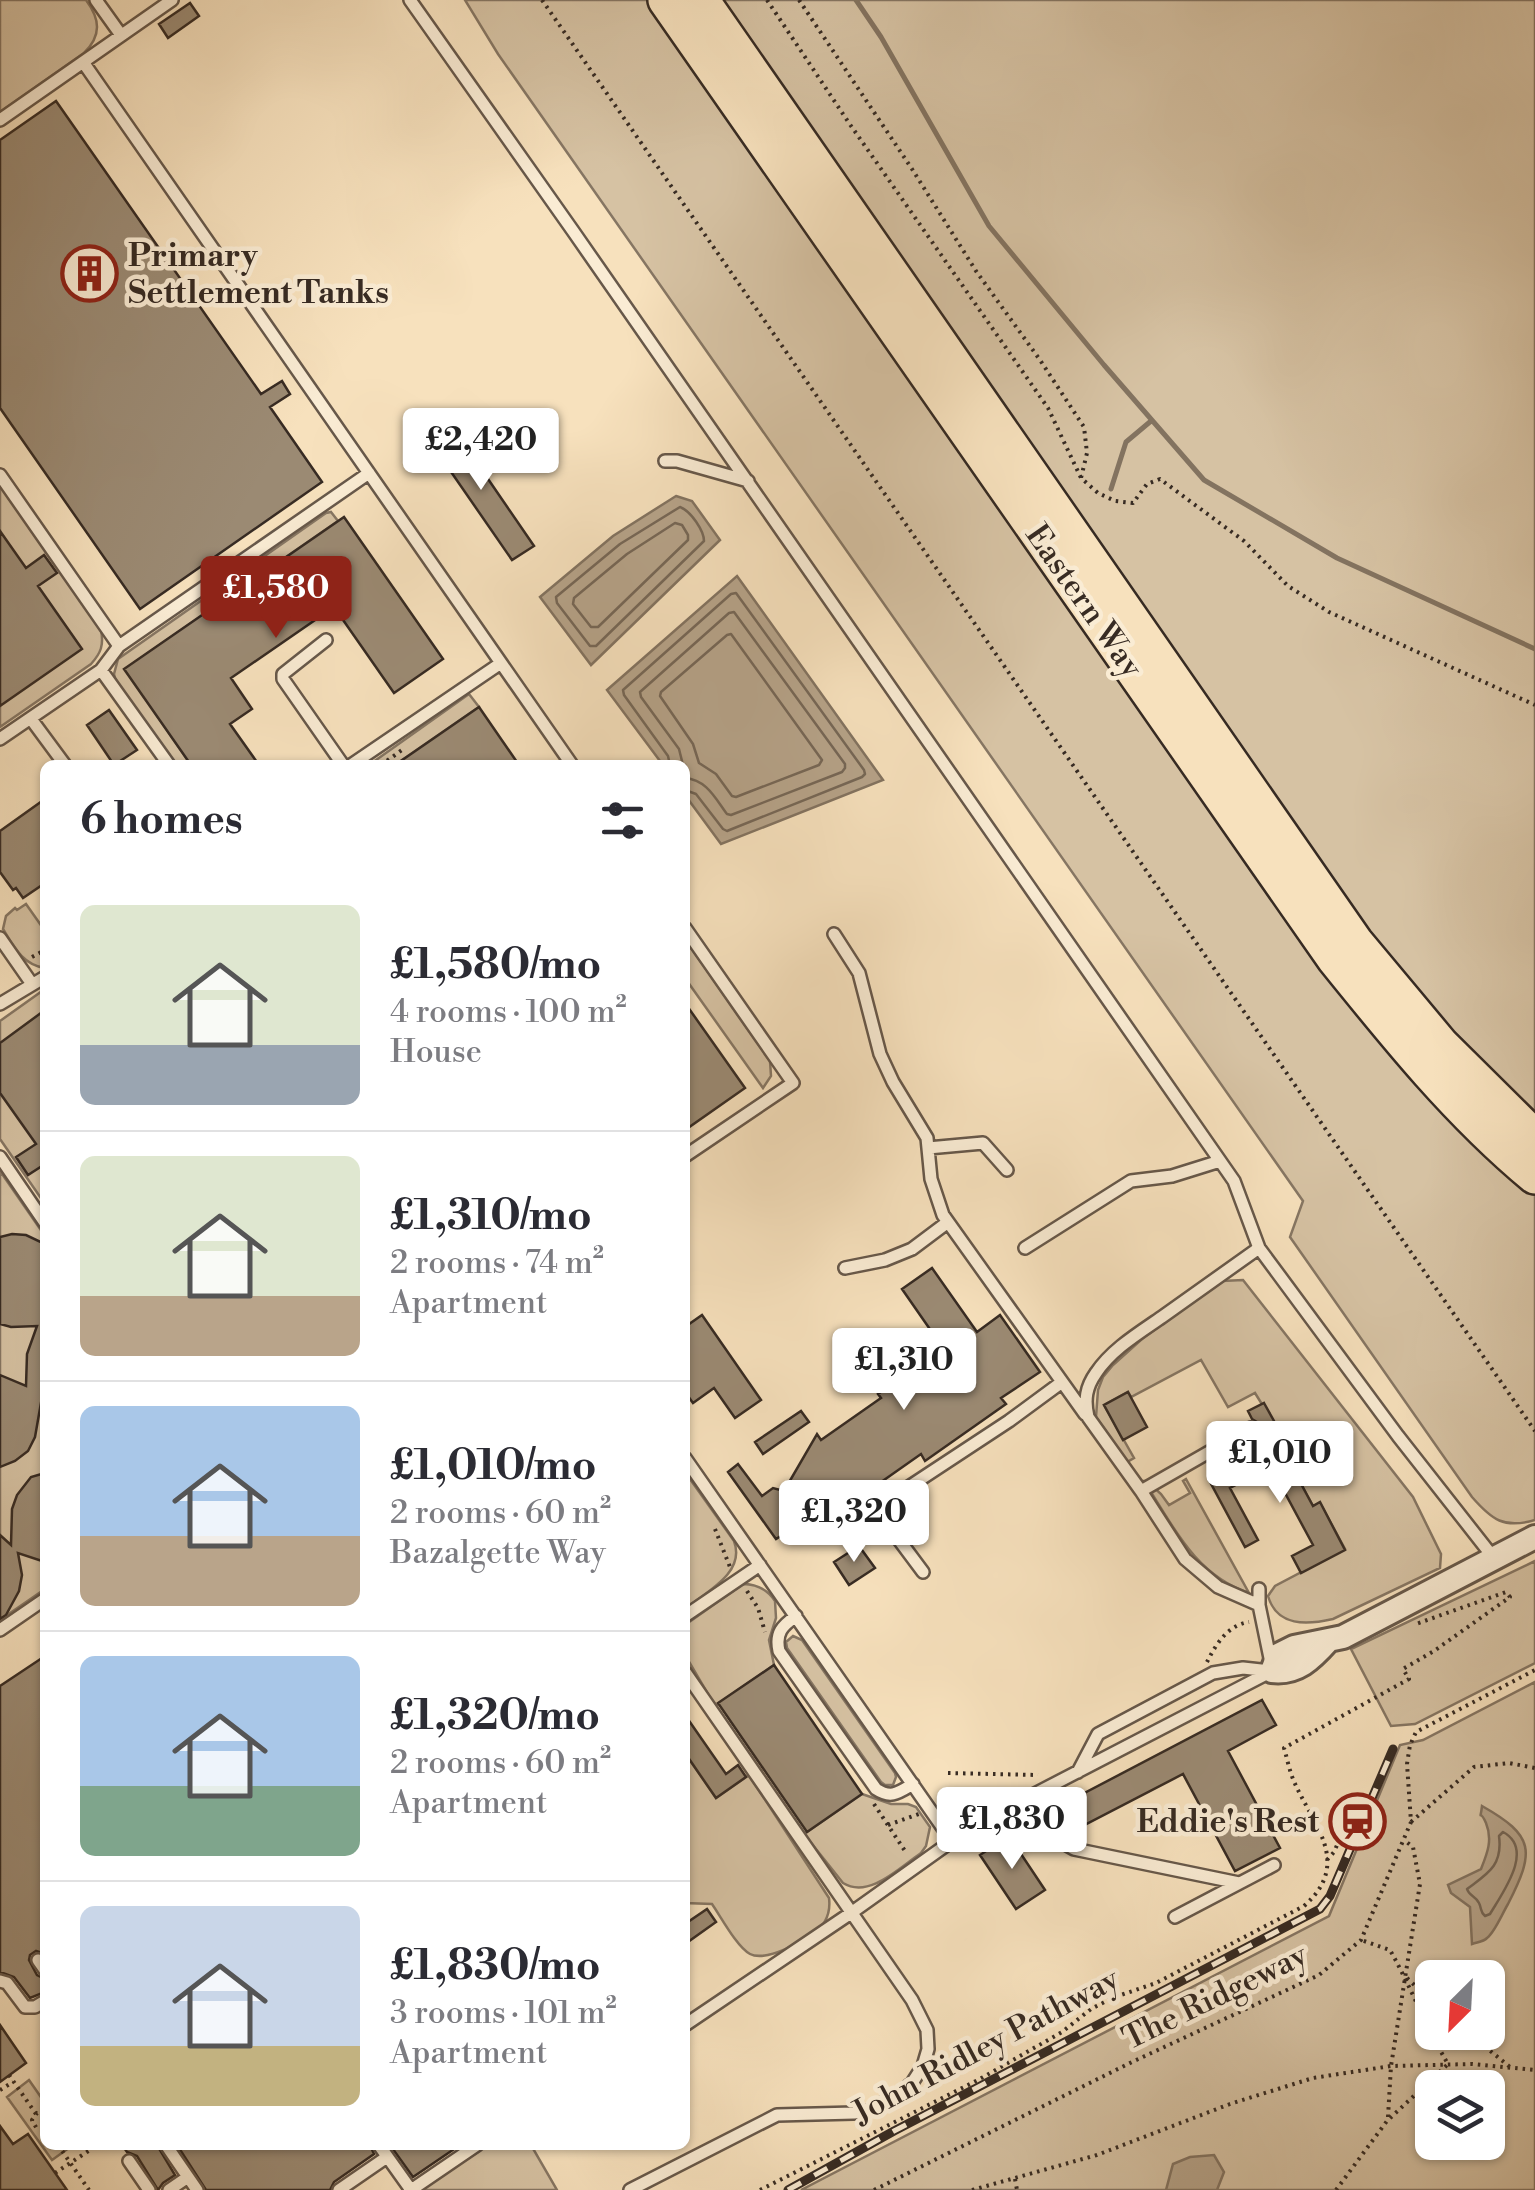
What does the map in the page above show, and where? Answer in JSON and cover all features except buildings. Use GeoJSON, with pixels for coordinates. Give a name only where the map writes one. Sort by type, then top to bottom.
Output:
{"type":"FeatureCollection","features":[{"type":"Feature","properties":{"kind":"main road","name":"Eastern Way"},"geometry":{"type":"LineString","coordinates":[[666,0],[1260,829],[1429,1030],[1535,1138]]}},
{"type":"Feature","properties":{"kind":"main road","name":"Eastern Way"},"geometry":{"type":"LineString","coordinates":[[701,0],[1260,829],[1335,959],[1410,1053],[1466,1113],[1535,1176]]}},
{"type":"Feature","properties":{"kind":"street"},"geometry":{"type":"LineString","coordinates":[[1272,1671],[1294,1670],[1335,1639],[1535,1536]]}},
{"type":"Feature","properties":{"kind":"lane"},"geometry":{"type":"LineString","coordinates":[[96,0],[121,36]]}},
{"type":"Feature","properties":{"kind":"lane"},"geometry":{"type":"LineString","coordinates":[[0,120],[172,0]]}},
{"type":"Feature","properties":{"kind":"lane"},"geometry":{"type":"LineString","coordinates":[[410,0],[1220,1161],[1234,1182],[1259,1248],[1493,1558]]}},
{"type":"Feature","properties":{"kind":"lane"},"geometry":{"type":"LineString","coordinates":[[83,62],[569,760]]}},
{"type":"Feature","properties":{"kind":"lane"},"geometry":{"type":"LineString","coordinates":[[665,462],[677,461],[748,481]]}},
{"type":"Feature","properties":{"kind":"lane"},"geometry":{"type":"LineString","coordinates":[[0,739],[101,670],[119,646],[369,473]]}},
{"type":"Feature","properties":{"kind":"lane"},"geometry":{"type":"LineString","coordinates":[[0,475],[119,646]]}},
{"type":"Feature","properties":{"kind":"lane"},"geometry":{"type":"LineString","coordinates":[[326,640],[283,674],[283,679],[340,760]]}},
{"type":"Feature","properties":{"kind":"lane"},"geometry":{"type":"LineString","coordinates":[[358,760],[501,663]]}},
{"type":"Feature","properties":{"kind":"lane"},"geometry":{"type":"LineString","coordinates":[[101,670],[165,760]]}},
{"type":"Feature","properties":{"kind":"lane"},"geometry":{"type":"LineString","coordinates":[[31,719],[61,760]]}},
{"type":"Feature","properties":{"kind":"lane"},"geometry":{"type":"LineString","coordinates":[[834,934],[859,973],[880,1054],[892,1082],[927,1138],[931,1179],[948,1222],[1058,1372],[1186,1559],[1200,1574],[1228,1592],[1259,1605]]}},
{"type":"Feature","properties":{"kind":"lane"},"geometry":{"type":"LineString","coordinates":[[690,935],[792,1083],[690,1153]]}},
{"type":"Feature","properties":{"kind":"lane"},"geometry":{"type":"LineString","coordinates":[[0,938],[32,984]]}},
{"type":"Feature","properties":{"kind":"lane"},"geometry":{"type":"LineString","coordinates":[[0,1004],[40,979]]}},
{"type":"Feature","properties":{"kind":"lane"},"geometry":{"type":"LineString","coordinates":[[928,1148],[983,1143],[1007,1170]]}},
{"type":"Feature","properties":{"kind":"lane"},"geometry":{"type":"LineString","coordinates":[[0,1157],[40,1216]]}},
{"type":"Feature","properties":{"kind":"lane"},"geometry":{"type":"LineString","coordinates":[[1025,1248],[1131,1181],[1172,1176],[1220,1161]]}},
{"type":"Feature","properties":{"kind":"lane"},"geometry":{"type":"LineString","coordinates":[[845,1268],[885,1260],[912,1248],[948,1222]]}},
{"type":"Feature","properties":{"kind":"lane"},"geometry":{"type":"LineString","coordinates":[[1088,1417],[1086,1392],[1104,1361],[1259,1248]]}},
{"type":"Feature","properties":{"kind":"lane"},"geometry":{"type":"LineString","coordinates":[[821,1528],[842,1529],[876,1509],[1062,1382]]}},
{"type":"Feature","properties":{"kind":"lane"},"geometry":{"type":"LineString","coordinates":[[1141,1491],[1251,1428]]}},
{"type":"Feature","properties":{"kind":"lane"},"geometry":{"type":"LineString","coordinates":[[690,1465],[952,1841]]}},
{"type":"Feature","properties":{"kind":"lane"},"geometry":{"type":"LineString","coordinates":[[876,1509],[923,1572]]}},
{"type":"Feature","properties":{"kind":"lane"},"geometry":{"type":"LineString","coordinates":[[690,1613],[760,1564]]}},
{"type":"Feature","properties":{"kind":"lane"},"geometry":{"type":"LineString","coordinates":[[1259,1588],[1272,1671]]}},
{"type":"Feature","properties":{"kind":"lane"},"geometry":{"type":"LineString","coordinates":[[0,1630],[40,1602]]}},
{"type":"Feature","properties":{"kind":"lane"},"geometry":{"type":"LineString","coordinates":[[796,1616],[779,1632],[780,1651],[876,1789],[893,1796],[913,1784]]}},
{"type":"Feature","properties":{"kind":"lane"},"geometry":{"type":"LineString","coordinates":[[1078,1772],[1098,1734],[1213,1673],[1243,1668],[1272,1671]]}},
{"type":"Feature","properties":{"kind":"lane"},"geometry":{"type":"LineString","coordinates":[[690,2022],[952,1841],[1272,1671]]}},
{"type":"Feature","properties":{"kind":"lane"},"geometry":{"type":"LineString","coordinates":[[630,2190],[777,2115],[870,2110],[912,2082],[928,2049],[928,2030],[912,2000],[690,1679]]}},
{"type":"Feature","properties":{"kind":"lane"},"geometry":{"type":"LineString","coordinates":[[1027,1798],[1053,1837],[1074,1848],[1240,1883]]}},
{"type":"Feature","properties":{"kind":"lane"},"geometry":{"type":"LineString","coordinates":[[1175,1917],[1274,1865]]}},
{"type":"Feature","properties":{"kind":"lane"},"geometry":{"type":"LineString","coordinates":[[0,1981],[8,1983],[25,2007],[40,2004]]}},
{"type":"Feature","properties":{"kind":"lane"},"geometry":{"type":"LineString","coordinates":[[169,2150],[197,2190]]}},
{"type":"Feature","properties":{"kind":"lane"},"geometry":{"type":"LineString","coordinates":[[382,2150],[411,2190],[469,2150]]}},
{"type":"Feature","properties":{"kind":"lane"},"geometry":{"type":"LineString","coordinates":[[453,2150],[458,2157]]}},
{"type":"Feature","properties":{"kind":"lane"},"geometry":{"type":"LineString","coordinates":[[339,2190],[387,2157]]}},
{"type":"Feature","properties":{"kind":"lane"},"geometry":{"type":"LineString","coordinates":[[128,2161],[149,2190]]}},
{"type":"Feature","properties":{"kind":"lane"},"geometry":{"type":"LineString","coordinates":[[169,2190],[188,2178]]}},
{"type":"Feature","properties":{"kind":"path"},"geometry":{"type":"LineString","coordinates":[[542,0],[1535,1431]]}},
{"type":"Feature","properties":{"kind":"path"},"geometry":{"type":"LineString","coordinates":[[767,0],[848,123],[1048,408],[1082,478],[1098,493],[1115,501],[1133,503],[1147,484],[1160,479],[1244,541],[1288,586],[1329,612],[1535,705]]}},
{"type":"Feature","properties":{"kind":"path"},"geometry":{"type":"LineString","coordinates":[[798,0],[1084,427],[1086,453],[1082,478]]}},
{"type":"Feature","properties":{"kind":"path"},"geometry":{"type":"LineString","coordinates":[[1327,1860],[1325,1841],[1293,1779],[1284,1748],[1409,1680],[1403,1669],[1510,1597],[1506,1592],[1415,1624],[1413,1620]]}},
{"type":"Feature","properties":{"kind":"path","name":"The Ridgeway"},"geometry":{"type":"LineString","coordinates":[[874,2190],[1132,2062],[1319,1976],[1360,1940],[1412,1822],[1407,1764],[1416,1732],[1535,1670]]}},
{"type":"Feature","properties":{"kind":"path"},"geometry":{"type":"LineString","coordinates":[[1412,1822],[1474,1767],[1508,1762],[1535,1768]]}},
{"type":"Feature","properties":{"kind":"path"},"geometry":{"type":"LineString","coordinates":[[948,1773],[1040,1774]]}},
{"type":"Feature","properties":{"kind":"path","name":"John Ridley Pathway"},"geometry":{"type":"LineString","coordinates":[[760,2190],[978,2080],[1112,1998],[1156,1983],[1304,1906],[1320,1889],[1327,1860],[1342,1836]]}},
{"type":"Feature","properties":{"kind":"path"},"geometry":{"type":"LineString","coordinates":[[1387,2121],[1391,2066],[1420,1884],[1413,1847],[1404,1840]]}},
{"type":"Feature","properties":{"kind":"path"},"geometry":{"type":"LineString","coordinates":[[1360,1940],[1390,1950],[1430,2036],[1448,2064]]}},
{"type":"Feature","properties":{"kind":"path"},"geometry":{"type":"LineString","coordinates":[[1405,1976],[1415,1986]]}},
{"type":"Feature","properties":{"kind":"path"},"geometry":{"type":"LineString","coordinates":[[1489,2050],[1510,2067]]}},
{"type":"Feature","properties":{"kind":"path"},"geometry":{"type":"LineString","coordinates":[[1336,2190],[1387,2121],[1448,2064]]}},
{"type":"Feature","properties":{"kind":"path"},"geometry":{"type":"LineString","coordinates":[[972,2190],[1097,2154],[1230,2104],[1313,2078],[1391,2066],[1448,2064],[1535,2070]]}},
{"type":"Feature","properties":{"kind":"path"},"geometry":{"type":"LineString","coordinates":[[10,2075],[36,2114]]}},
{"type":"Feature","properties":{"kind":"path"},"geometry":{"type":"LineString","coordinates":[[0,2090],[14,2082]]}},
{"type":"Feature","properties":{"kind":"path"},"geometry":{"type":"LineString","coordinates":[[40,2114],[32,2118],[33,2126],[40,2129]]}},
{"type":"Feature","properties":{"kind":"path"},"geometry":{"type":"LineString","coordinates":[[61,2150],[89,2190]]}},
{"type":"Feature","properties":{"kind":"path"},"geometry":{"type":"LineString","coordinates":[[55,2172],[90,2150]]}},
{"type":"Feature","properties":{"kind":"path"},"geometry":{"type":"LineString","coordinates":[[1014,2179],[1017,2190]]}},
{"type":"Feature","properties":{"kind":"shaded area"},"geometry":{"type":"Polygon","coordinates":[[[0,0],[86,0],[97,27],[94,40],[84,53],[0,112],[0,0]]]}},
{"type":"Feature","properties":{"kind":"shaded area"},"geometry":{"type":"Polygon","coordinates":[[[465,0],[652,0],[1458,1127],[1535,1195],[1535,1520],[1507,1523],[1486,1512],[1472,1497],[1290,1237],[1303,1201],[498,54],[465,0]]]}},
{"type":"Feature","properties":{"kind":"shaded area"},"geometry":{"type":"Polygon","coordinates":[[[720,0],[1535,0],[1535,1129],[1353,915],[720,0]]]}},
{"type":"Feature","properties":{"kind":"shaded area"},"geometry":{"type":"Polygon","coordinates":[[[0,485],[101,630],[102,640],[91,664],[0,727],[0,485]]]}},
{"type":"Feature","properties":{"kind":"shaded area"},"geometry":{"type":"Polygon","coordinates":[[[331,512],[338,521],[125,669],[188,760],[171,760],[116,682],[118,659],[331,512]]]}},
{"type":"Feature","properties":{"kind":"shaded area"},"geometry":{"type":"Polygon","coordinates":[[[469,694],[479,707],[402,760],[376,760],[469,694]]]}},
{"type":"Feature","properties":{"kind":"shaded area"},"geometry":{"type":"Polygon","coordinates":[[[26,904],[40,924],[40,967],[25,959],[3,929],[6,916],[26,904]]]}},
{"type":"Feature","properties":{"kind":"shaded area"},"geometry":{"type":"Polygon","coordinates":[[[690,946],[770,1061],[771,1076],[763,1088],[690,985],[690,946]]]}},
{"type":"Feature","properties":{"kind":"shaded area"},"geometry":{"type":"Polygon","coordinates":[[[40,993],[40,1197],[0,1139],[0,1021],[40,993]]]}},
{"type":"Feature","properties":{"kind":"shaded area"},"geometry":{"type":"Polygon","coordinates":[[[0,1171],[40,1229],[40,1592],[0,1620],[0,1171]]]}},
{"type":"Feature","properties":{"kind":"shaded area"},"geometry":{"type":"Polygon","coordinates":[[[1243,1280],[1413,1497],[1441,1554],[1440,1568],[1333,1619],[1294,1621],[1278,1614],[1268,1596],[1275,1586],[1345,1549],[1320,1503],[1313,1506],[1274,1434],[1278,1430],[1255,1393],[1228,1407],[1201,1360],[1131,1397],[1128,1392],[1104,1405],[1134,1458],[1127,1462],[1096,1417],[1098,1390],[1113,1365],[1222,1281],[1243,1280]]]}},
{"type":"Feature","properties":{"kind":"shaded area"},"geometry":{"type":"Polygon","coordinates":[[[690,1479],[734,1541],[734,1563],[722,1581],[690,1605],[690,1479]]]}},
{"type":"Feature","properties":{"kind":"shaded area"},"geometry":{"type":"Polygon","coordinates":[[[1186,1479],[1249,1593],[1230,1585],[1200,1562],[1144,1481],[1169,1505],[1190,1493],[1183,1481],[1186,1479]]]}},
{"type":"Feature","properties":{"kind":"shaded area"},"geometry":{"type":"Polygon","coordinates":[[[1535,1561],[1535,1663],[1415,1724],[1391,1726],[1351,1649],[1535,1561]]]}},
{"type":"Feature","properties":{"kind":"shaded area"},"geometry":{"type":"Polygon","coordinates":[[[743,1584],[761,1588],[775,1601],[776,1618],[769,1640],[774,1665],[715,1706],[690,1664],[690,1621],[743,1584]]]}},
{"type":"Feature","properties":{"kind":"shaded area"},"geometry":{"type":"Polygon","coordinates":[[[793,1636],[802,1640],[895,1773],[893,1785],[881,1782],[787,1648],[786,1642],[793,1636]]]}},
{"type":"Feature","properties":{"kind":"shaded area"},"geometry":{"type":"Polygon","coordinates":[[[1535,1682],[1535,2190],[801,2190],[1329,1916],[1400,1745],[1423,1740],[1535,1682]]]}},
{"type":"Feature","properties":{"kind":"shaded area"},"geometry":{"type":"Polygon","coordinates":[[[690,1760],[716,1798],[749,1775],[829,1898],[829,1910],[820,1927],[802,1941],[758,1956],[750,1954],[735,1939],[712,1904],[690,1903],[690,1760]]]}},
{"type":"Feature","properties":{"kind":"shaded area"},"geometry":{"type":"Polygon","coordinates":[[[862,1794],[916,1807],[930,1827],[921,1853],[884,1880],[853,1887],[843,1883],[804,1834],[862,1794]]]}},
{"type":"Feature","properties":{"kind":"shaded area"},"geometry":{"type":"Polygon","coordinates":[[[29,2080],[40,2096],[40,2143],[7,2097],[29,2080]]]}},
{"type":"Feature","properties":{"kind":"shaded area"},"geometry":{"type":"Polygon","coordinates":[[[45,2150],[66,2150],[52,2160],[45,2150]]]}},
{"type":"Feature","properties":{"kind":"shaded area"},"geometry":{"type":"Polygon","coordinates":[[[481,2150],[534,2150],[557,2190],[419,2190],[481,2150]]]}},
{"type":"Feature","properties":{"kind":"water"},"geometry":{"type":"Polygon","coordinates":[[[676,496],[692,501],[720,540],[591,665],[540,597],[613,536],[676,496]]]}},
{"type":"Feature","properties":{"kind":"water"},"geometry":{"type":"Polygon","coordinates":[[[737,576],[883,780],[721,844],[690,802],[690,760],[659,760],[607,690],[737,576]]]}},
{"type":"Feature","properties":{"kind":"water"},"geometry":{"type":"Polygon","coordinates":[[[1482,1806],[1521,1836],[1526,1858],[1496,1927],[1485,1939],[1472,1944],[1470,1907],[1451,1893],[1448,1885],[1481,1869],[1489,1841],[1482,1806]]]}},
{"type":"Feature","properties":{"kind":"water"},"geometry":{"type":"Polygon","coordinates":[[[1214,2155],[1224,2172],[1217,2190],[1166,2190],[1173,2164],[1190,2157],[1214,2155]]]}},
{"type":"Feature","properties":{"kind":"waterway"},"geometry":{"type":"LineString","coordinates":[[856,0],[989,226],[1204,480],[1337,558],[1535,649]]}},
{"type":"Feature","properties":{"kind":"waterway"},"geometry":{"type":"LineString","coordinates":[[1111,489],[1126,442],[1151,421]]}},
{"type":"Feature","properties":{"kind":"railway"},"geometry":{"type":"LineString","coordinates":[[788,2190],[1320,1909],[1330,1896],[1393,1749]]}},
{"type":"Feature","properties":{"kind":"place","name":"Primary Settlement Tanks"},"geometry":{"type":"Point","coordinates":[89,274]}},
{"type":"Feature","properties":{"kind":"place","name":"Eddie's Rest"},"geometry":{"type":"Point","coordinates":[1358,1822]}}]}
